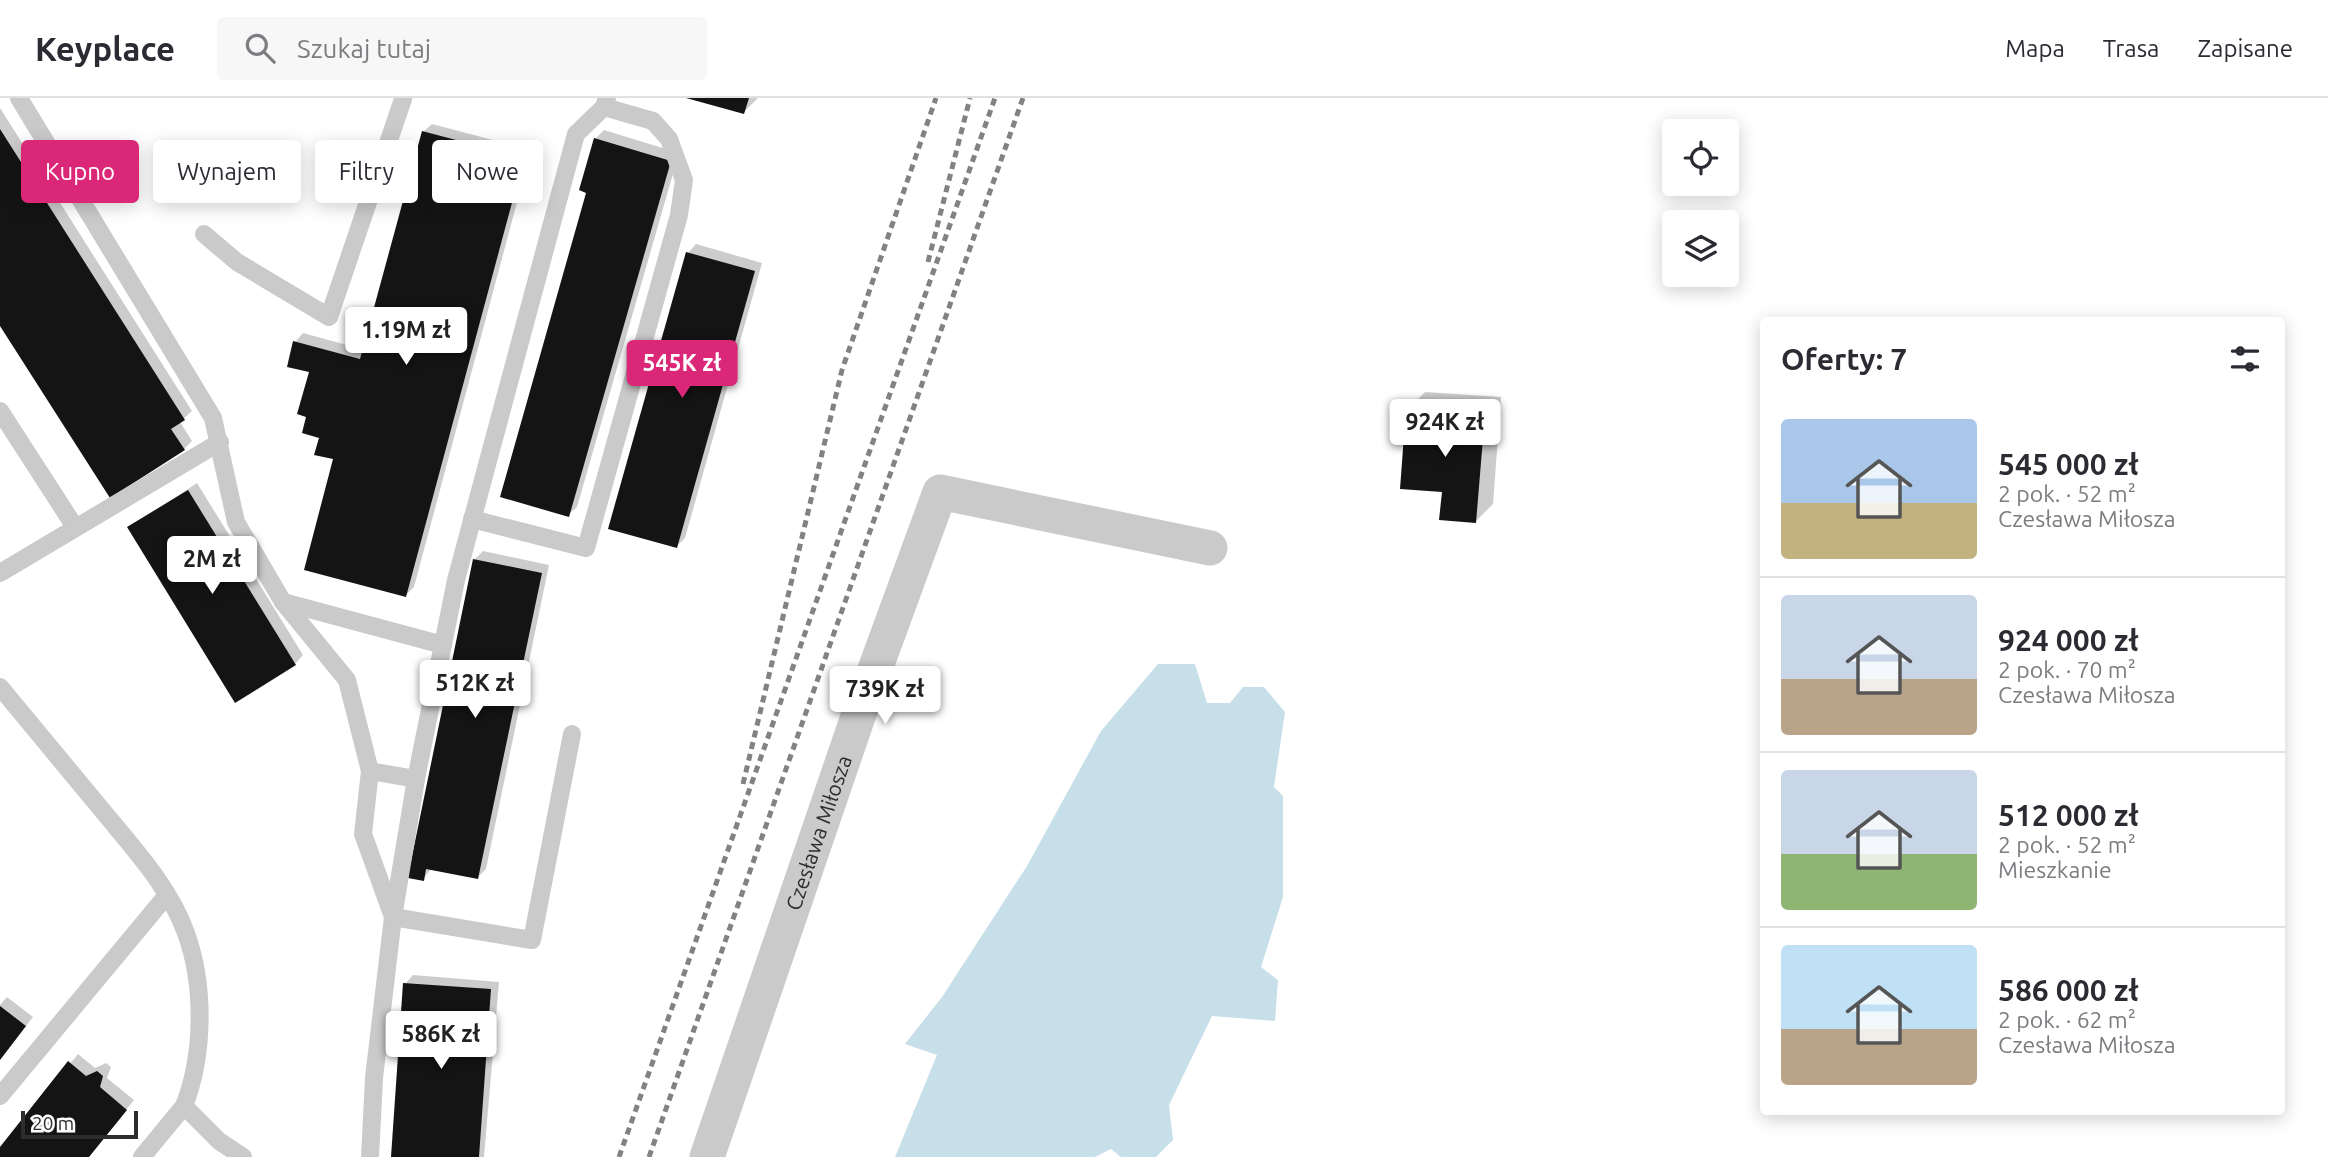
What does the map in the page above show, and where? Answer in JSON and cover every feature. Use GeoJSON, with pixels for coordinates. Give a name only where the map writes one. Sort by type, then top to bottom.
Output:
{"type":"FeatureCollection","features":[{"type":"Feature","properties":{"kind":"street","name":"Czesława Miłosza"},"geometry":{"type":"LineString","coordinates":[[707,1157],[862,705],[940,492],[1210,548]]}},
{"type":"Feature","properties":{"kind":"lane"},"geometry":{"type":"LineString","coordinates":[[19,98],[213,418],[236,522],[283,602],[347,680],[370,771],[363,834],[393,918]]}},
{"type":"Feature","properties":{"kind":"lane"},"geometry":{"type":"LineString","coordinates":[[204,234],[237,262],[329,317],[403,99]]}},
{"type":"Feature","properties":{"kind":"lane"},"geometry":{"type":"LineString","coordinates":[[370,1157],[374,1078],[393,918],[416,779],[472,519],[576,134],[605,103],[653,121],[669,139],[684,180],[679,215],[586,548],[472,519]]}},
{"type":"Feature","properties":{"kind":"lane"},"geometry":{"type":"LineString","coordinates":[[0,411],[75,527]]}},
{"type":"Feature","properties":{"kind":"lane"},"geometry":{"type":"LineString","coordinates":[[0,573],[220,442]]}},
{"type":"Feature","properties":{"kind":"lane"},"geometry":{"type":"LineString","coordinates":[[283,602],[443,645]]}},
{"type":"Feature","properties":{"kind":"lane"},"geometry":{"type":"LineString","coordinates":[[0,687],[144,860],[167,895],[186,934],[198,999],[195,1067],[184,1106],[142,1157]]}},
{"type":"Feature","properties":{"kind":"lane"},"geometry":{"type":"LineString","coordinates":[[393,918],[532,940],[572,734]]}},
{"type":"Feature","properties":{"kind":"lane"},"geometry":{"type":"LineString","coordinates":[[370,771],[416,779]]}},
{"type":"Feature","properties":{"kind":"lane"},"geometry":{"type":"LineString","coordinates":[[0,1096],[167,895]]}},
{"type":"Feature","properties":{"kind":"lane"},"geometry":{"type":"LineString","coordinates":[[184,1106],[219,1141],[243,1157]]}},
{"type":"Feature","properties":{"kind":"water"},"geometry":{"type":"Polygon","coordinates":[[[1158,664],[1195,664],[1207,703],[1230,703],[1243,687],[1264,687],[1285,712],[1274,787],[1283,796],[1283,897],[1261,967],[1278,980],[1275,1021],[1212,1016],[1169,1105],[1173,1140],[1156,1157],[1121,1157],[1111,1149],[1095,1157],[895,1157],[937,1055],[905,1044],[942,997],[1027,866],[1101,731],[1158,664]]]}},
{"type":"Feature","properties":{"kind":"building"},"geometry":{"type":"Polygon","coordinates":[[[686,98],[749,98],[744,114],[686,98]]]}},
{"type":"Feature","properties":{"kind":"building"},"geometry":{"type":"Polygon","coordinates":[[[0,129],[21,162],[21,203],[47,203],[185,420],[171,429],[185,450],[110,498],[0,326],[0,129]]]}},
{"type":"Feature","properties":{"kind":"building"},"geometry":{"type":"Polygon","coordinates":[[[422,131],[456,140],[432,140],[432,203],[512,203],[406,597],[304,570],[333,459],[314,455],[319,438],[302,433],[306,417],[297,414],[309,372],[287,367],[293,341],[360,359],[402,203],[418,203],[418,146],[422,131]]]}},
{"type":"Feature","properties":{"kind":"building"},"geometry":{"type":"Polygon","coordinates":[[[594,138],[671,161],[569,517],[500,497],[586,193],[579,190],[594,138]]]}},
{"type":"Feature","properties":{"kind":"building"},"geometry":{"type":"Polygon","coordinates":[[[686,252],[755,271],[677,548],[608,529],[686,252]]]}},
{"type":"Feature","properties":{"kind":"building"},"geometry":{"type":"Polygon","coordinates":[[[1406,408],[1485,414],[1476,523],[1439,520],[1442,492],[1400,489],[1406,408]]]}},
{"type":"Feature","properties":{"kind":"building"},"geometry":{"type":"Polygon","coordinates":[[[188,490],[296,665],[235,703],[127,527],[188,490]]]}},
{"type":"Feature","properties":{"kind":"building"},"geometry":{"type":"Polygon","coordinates":[[[473,559],[542,573],[478,879],[426,869],[424,881],[408,878],[473,559]]]}},
{"type":"Feature","properties":{"kind":"building"},"geometry":{"type":"Polygon","coordinates":[[[403,983],[491,989],[479,1157],[391,1157],[403,983]]]}},
{"type":"Feature","properties":{"kind":"building"},"geometry":{"type":"Polygon","coordinates":[[[0,1006],[26,1026],[0,1060],[0,1006]]]}},
{"type":"Feature","properties":{"kind":"building"},"geometry":{"type":"Polygon","coordinates":[[[68,1061],[86,1076],[97,1071],[103,1076],[100,1087],[127,1110],[89,1157],[0,1157],[0,1147],[68,1061]]]}},
{"type":"Feature","properties":{"kind":"railway"},"geometry":{"type":"LineString","coordinates":[[743,784],[842,370],[936,98]]}},
{"type":"Feature","properties":{"kind":"railway"},"geometry":{"type":"LineString","coordinates":[[928,262],[970,98]]}},
{"type":"Feature","properties":{"kind":"railway"},"geometry":{"type":"LineString","coordinates":[[619,1157],[995,98]]}},
{"type":"Feature","properties":{"kind":"railway"},"geometry":{"type":"LineString","coordinates":[[649,1157],[1023,98]]}}]}
